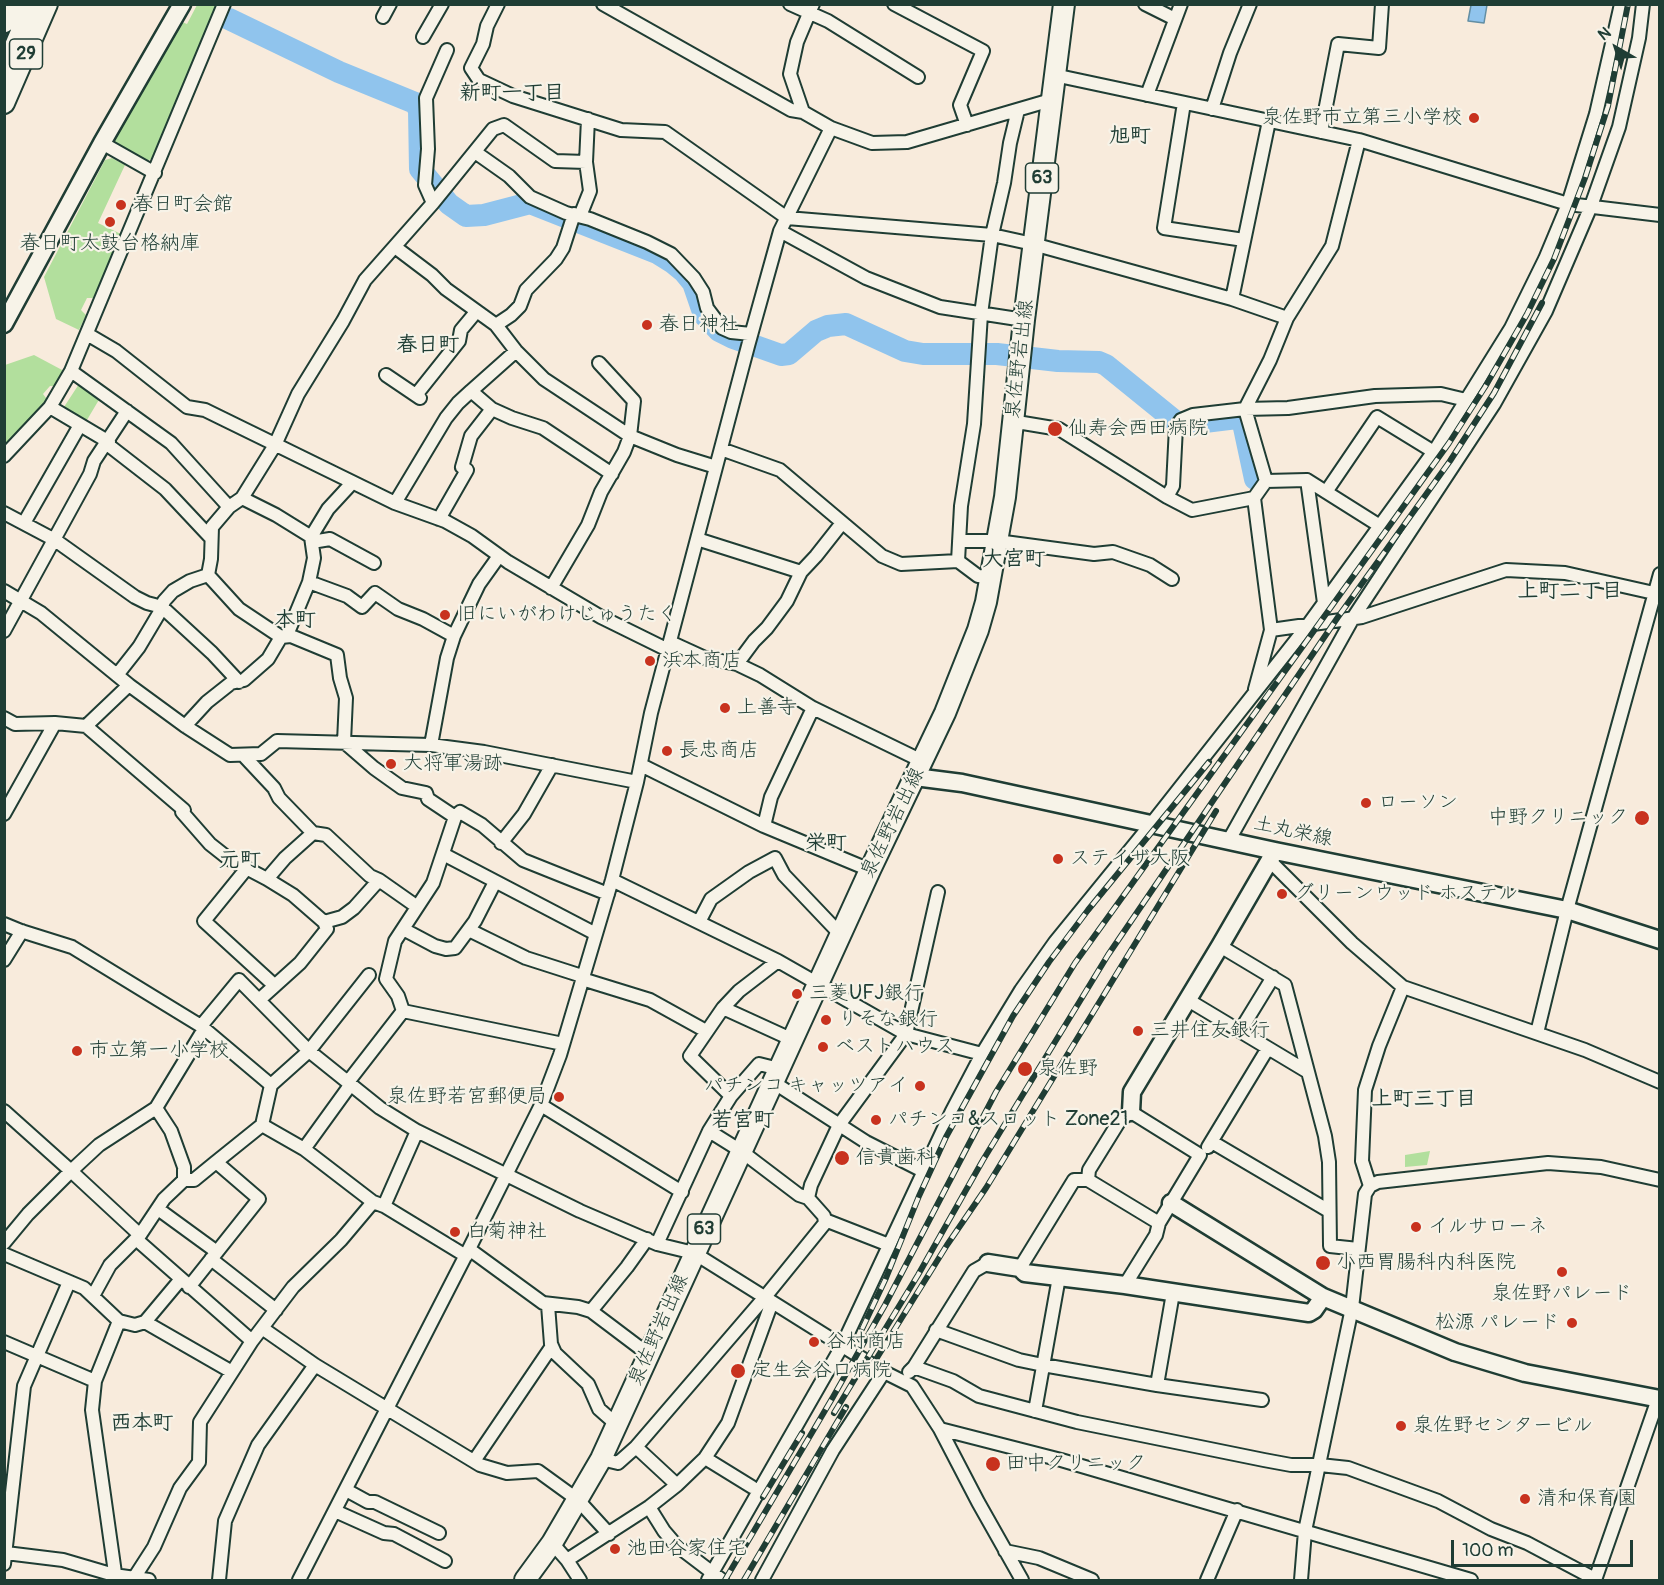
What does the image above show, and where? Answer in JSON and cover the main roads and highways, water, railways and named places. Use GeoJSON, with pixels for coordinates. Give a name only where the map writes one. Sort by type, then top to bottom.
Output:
{"type":"FeatureCollection","features":[{"type":"Feature","properties":{"kind":"highway"},"geometry":{"type":"LineString","coordinates":[[4,21],[11,4]]}},
{"type":"Feature","properties":{"kind":"highway"},"geometry":{"type":"LineString","coordinates":[[4,74],[34,4]]}},
{"type":"Feature","properties":{"kind":"main road","name":"29"},"geometry":{"type":"LineString","coordinates":[[4,103],[47,4]]}},
{"type":"Feature","properties":{"kind":"main road","name":"泉佐野岩出線"},"geometry":{"type":"LineString","coordinates":[[525,1581],[552,1543],[601,1459],[840,935],[945,712],[978,630],[1005,497],[1024,321],[1064,4]]}},
{"type":"Feature","properties":{"kind":"water"},"geometry":{"type":"Polygon","coordinates":[[[1471,5],[1487,5],[1484,23],[1468,21],[1471,5]]]}},
{"type":"Feature","properties":{"kind":"waterway"},"geometry":{"type":"LineString","coordinates":[[229,19],[339,72],[415,103],[419,110],[420,169],[449,204],[466,216],[484,215],[530,203],[657,253],[684,272],[693,283],[704,315],[719,331],[733,338],[781,355],[789,354],[816,331],[828,326],[846,324],[905,351],[923,354],[997,354],[1058,361],[1099,362],[1106,365],[1180,425],[1237,418],[1243,423],[1255,479]]}},
{"type":"Feature","properties":{"kind":"railway"},"geometry":{"type":"LineString","coordinates":[[725,1580],[885,1305],[996,1092],[1075,963],[1449,443],[1485,387],[1527,314],[1554,259],[1585,178],[1608,106],[1628,4]]}},
{"type":"Feature","properties":{"kind":"railway"},"geometry":{"type":"LineString","coordinates":[[834,1413],[918,1275],[983,1160],[1108,955],[1338,617],[1450,461],[1494,393],[1542,303]]}},
{"type":"Feature","properties":{"kind":"railway"},"geometry":{"type":"LineString","coordinates":[[862,1329],[946,1137],[1013,1016],[1049,962],[1088,910],[1209,762]]}},
{"type":"Feature","properties":{"kind":"railway"},"geometry":{"type":"LineString","coordinates":[[870,1369],[947,1245],[986,1188],[1216,811]]}},
{"type":"Feature","properties":{"kind":"railway"},"geometry":{"type":"LineString","coordinates":[[744,1580],[846,1407]]}},
{"type":"Feature","properties":{"kind":"railway"},"geometry":{"type":"LineString","coordinates":[[763,1497],[802,1433]]}},
{"type":"Feature","properties":{"kind":"place","name":"泉佐野市立第三小学校"},"geometry":{"type":"Point","coordinates":[1474,118]}},
{"type":"Feature","properties":{"kind":"place","name":"春日町会館"},"geometry":{"type":"Point","coordinates":[121,205]}},
{"type":"Feature","properties":{"kind":"place","name":"春日町太鼓台格納庫"},"geometry":{"type":"Point","coordinates":[110,222]}},
{"type":"Feature","properties":{"kind":"place","name":"春日神社"},"geometry":{"type":"Point","coordinates":[647,325]}},
{"type":"Feature","properties":{"kind":"place","name":"仙寿会西田病院"},"geometry":{"type":"Point","coordinates":[1055,429]}},
{"type":"Feature","properties":{"kind":"place","name":"旧にいがわけじゅうたく"},"geometry":{"type":"Point","coordinates":[445,615]}},
{"type":"Feature","properties":{"kind":"place","name":"浜本商店"},"geometry":{"type":"Point","coordinates":[650,661]}},
{"type":"Feature","properties":{"kind":"place","name":"上善寺"},"geometry":{"type":"Point","coordinates":[725,708]}},
{"type":"Feature","properties":{"kind":"place","name":"長忠商店"},"geometry":{"type":"Point","coordinates":[667,751]}},
{"type":"Feature","properties":{"kind":"place","name":"大将軍湯跡"},"geometry":{"type":"Point","coordinates":[391,764]}},
{"type":"Feature","properties":{"kind":"place","name":"ローソン"},"geometry":{"type":"Point","coordinates":[1366,803]}},
{"type":"Feature","properties":{"kind":"place","name":"中野クリニック"},"geometry":{"type":"Point","coordinates":[1642,818]}},
{"type":"Feature","properties":{"kind":"place","name":"ステイザ大阪"},"geometry":{"type":"Point","coordinates":[1058,859]}},
{"type":"Feature","properties":{"kind":"place","name":"グリーンウッド ホステル"},"geometry":{"type":"Point","coordinates":[1282,894]}},
{"type":"Feature","properties":{"kind":"place","name":"三菱UFJ銀行"},"geometry":{"type":"Point","coordinates":[797,994]}},
{"type":"Feature","properties":{"kind":"place","name":"りそな銀行"},"geometry":{"type":"Point","coordinates":[826,1020]}},
{"type":"Feature","properties":{"kind":"place","name":"三井住友銀行"},"geometry":{"type":"Point","coordinates":[1138,1031]}},
{"type":"Feature","properties":{"kind":"place","name":"ベストハウス"},"geometry":{"type":"Point","coordinates":[823,1047]}},
{"type":"Feature","properties":{"kind":"place","name":"市立第一小学校"},"geometry":{"type":"Point","coordinates":[77,1051]}},
{"type":"Feature","properties":{"kind":"place","name":"泉佐野"},"geometry":{"type":"Point","coordinates":[1025,1069]}},
{"type":"Feature","properties":{"kind":"place","name":"パチンコ キャッツアイ"},"geometry":{"type":"Point","coordinates":[920,1086]}},
{"type":"Feature","properties":{"kind":"place","name":"泉佐野若宮郵便局"},"geometry":{"type":"Point","coordinates":[559,1097]}},
{"type":"Feature","properties":{"kind":"place","name":"パチンコ&スロット Zone21"},"geometry":{"type":"Point","coordinates":[876,1120]}},
{"type":"Feature","properties":{"kind":"place","name":"信貴歯科"},"geometry":{"type":"Point","coordinates":[842,1158]}},
{"type":"Feature","properties":{"kind":"place","name":"イルサローネ"},"geometry":{"type":"Point","coordinates":[1416,1227]}},
{"type":"Feature","properties":{"kind":"place","name":"白菊神社"},"geometry":{"type":"Point","coordinates":[455,1232]}},
{"type":"Feature","properties":{"kind":"place","name":"小西胃腸科内科医院"},"geometry":{"type":"Point","coordinates":[1323,1263]}},
{"type":"Feature","properties":{"kind":"place","name":"泉佐野パレード"},"geometry":{"type":"Point","coordinates":[1562,1272]}},
{"type":"Feature","properties":{"kind":"place","name":"松源 パレード"},"geometry":{"type":"Point","coordinates":[1572,1323]}},
{"type":"Feature","properties":{"kind":"place","name":"谷村商店"},"geometry":{"type":"Point","coordinates":[814,1342]}},
{"type":"Feature","properties":{"kind":"place","name":"定生会谷口病院"},"geometry":{"type":"Point","coordinates":[738,1371]}},
{"type":"Feature","properties":{"kind":"place","name":"泉佐野センタービル"},"geometry":{"type":"Point","coordinates":[1401,1426]}},
{"type":"Feature","properties":{"kind":"place","name":"田中クリニック"},"geometry":{"type":"Point","coordinates":[993,1464]}},
{"type":"Feature","properties":{"kind":"place","name":"清和保育園"},"geometry":{"type":"Point","coordinates":[1525,1499]}},
{"type":"Feature","properties":{"kind":"place","name":"池田谷家住宅"},"geometry":{"type":"Point","coordinates":[615,1549]}},
{"type":"Feature","properties":{"kind":"district","name":"新町一丁目"},"geometry":{"type":"Point","coordinates":[512,94]}},
{"type":"Feature","properties":{"kind":"district","name":"旭町"},"geometry":{"type":"Point","coordinates":[1130,137]}},
{"type":"Feature","properties":{"kind":"district","name":"春日町"},"geometry":{"type":"Point","coordinates":[428,346]}},
{"type":"Feature","properties":{"kind":"district","name":"大宮町"},"geometry":{"type":"Point","coordinates":[1014,560]}},
{"type":"Feature","properties":{"kind":"district","name":"上町二丁目"},"geometry":{"type":"Point","coordinates":[1570,592]}},
{"type":"Feature","properties":{"kind":"district","name":"本町"},"geometry":{"type":"Point","coordinates":[295,621]}},
{"type":"Feature","properties":{"kind":"district","name":"栄町"},"geometry":{"type":"Point","coordinates":[826,844]}},
{"type":"Feature","properties":{"kind":"district","name":"元町"},"geometry":{"type":"Point","coordinates":[240,861]}},
{"type":"Feature","properties":{"kind":"district","name":"上町三丁目"},"geometry":{"type":"Point","coordinates":[1424,1100]}},
{"type":"Feature","properties":{"kind":"district","name":"若宮町"},"geometry":{"type":"Point","coordinates":[743,1121]}},
{"type":"Feature","properties":{"kind":"district","name":"西本町"},"geometry":{"type":"Point","coordinates":[142,1424]}}]}
